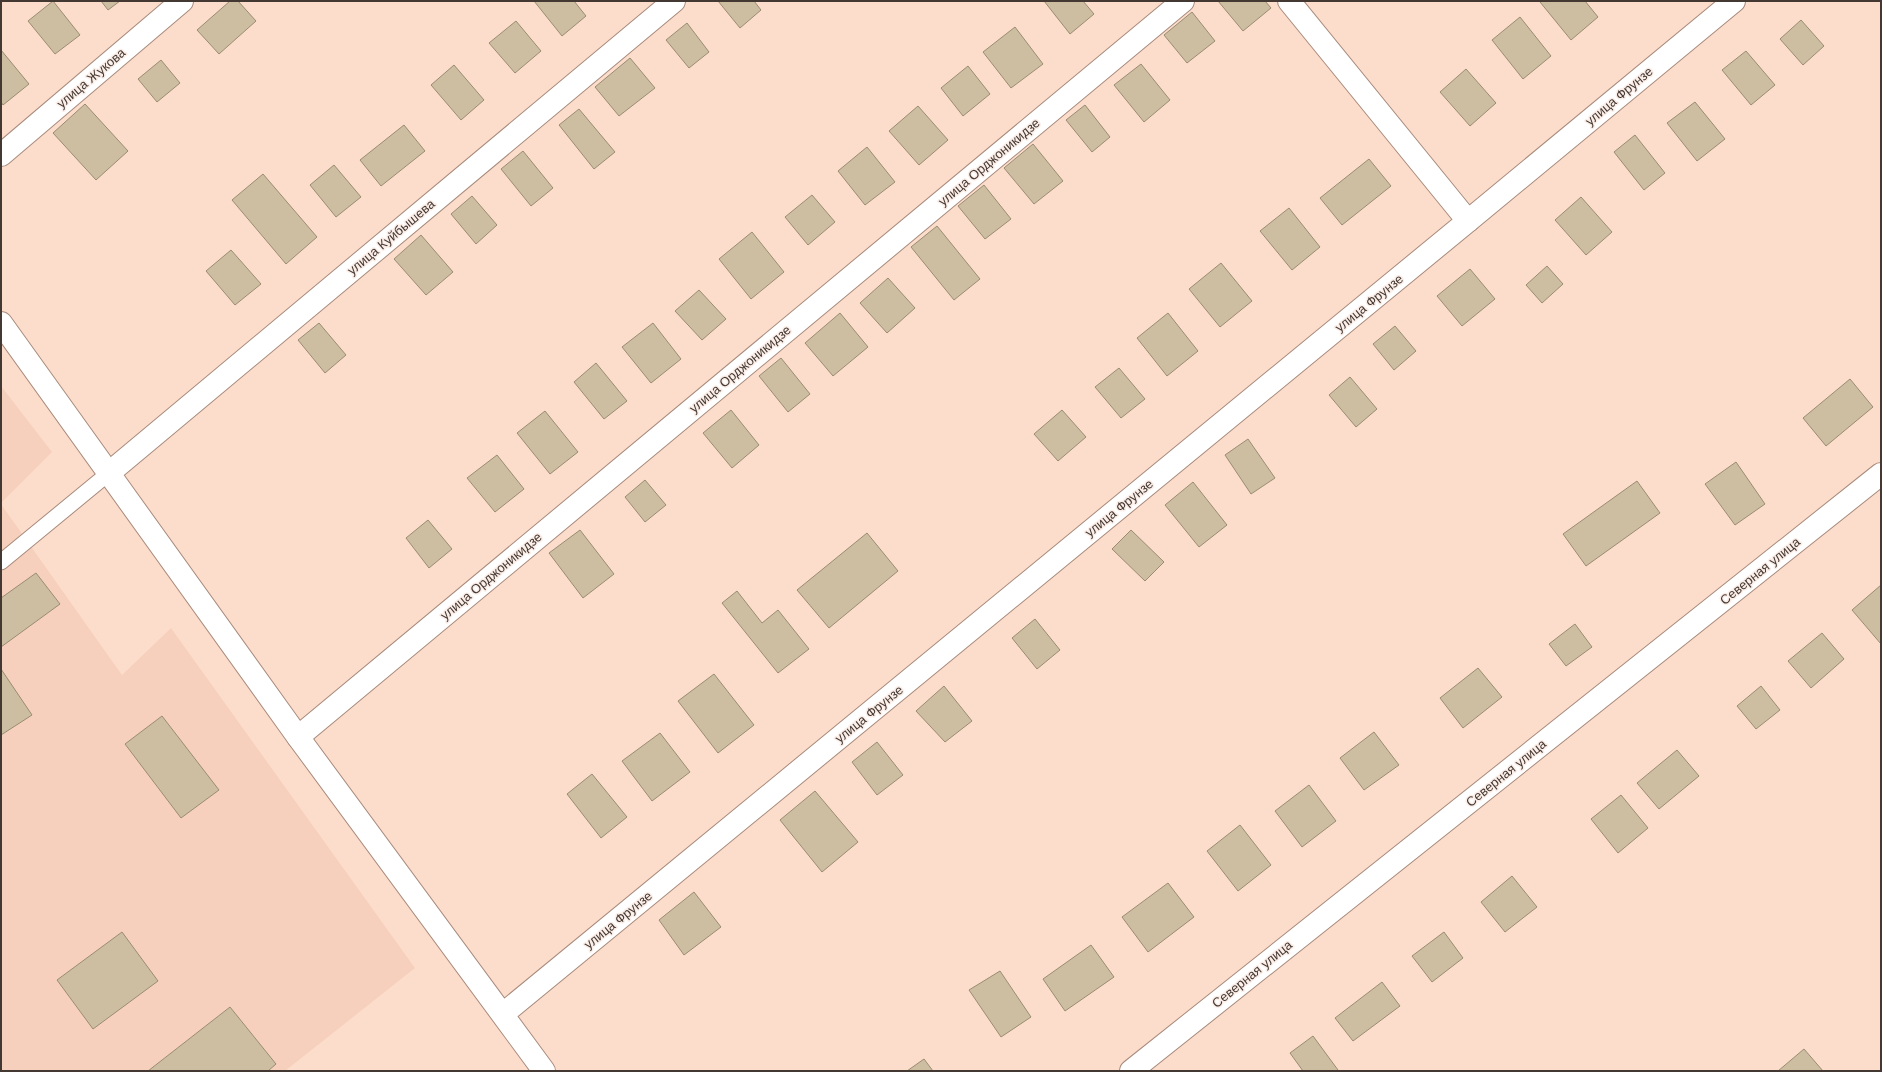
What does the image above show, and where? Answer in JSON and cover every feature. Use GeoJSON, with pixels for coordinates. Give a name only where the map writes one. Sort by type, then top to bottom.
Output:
{"type":"FeatureCollection","features":[{"type":"Feature","properties":{"kind":"street","name":"улица Жукова"},"geometry":{"type":"LineString","coordinates":[[1,155],[182,1]]}},
{"type":"Feature","properties":{"kind":"street","name":"улица Куйбышева"},"geometry":{"type":"LineString","coordinates":[[109,473],[674,1]]}},
{"type":"Feature","properties":{"kind":"street","name":"улица Орджоникидзе"},"geometry":{"type":"LineString","coordinates":[[298,737],[1183,1]]}},
{"type":"Feature","properties":{"kind":"street"},"geometry":{"type":"LineString","coordinates":[[1289,1],[1468,221]]}},
{"type":"Feature","properties":{"kind":"street","name":"улица Фрунзе"},"geometry":{"type":"LineString","coordinates":[[503,1014],[1734,1]]}},
{"type":"Feature","properties":{"kind":"street"},"geometry":{"type":"LineString","coordinates":[[1,323],[298,737],[544,1071]]}},
{"type":"Feature","properties":{"kind":"street","name":"Северная улица"},"geometry":{"type":"LineString","coordinates":[[1131,1071],[1881,474]]}},
{"type":"Feature","properties":{"kind":"lane"},"geometry":{"type":"LineString","coordinates":[[1,562],[109,473]]}},
{"type":"Feature","properties":{"kind":"shaded area"},"geometry":{"type":"Polygon","coordinates":[[[1,386],[52,452],[1,503],[1,386]]]}},
{"type":"Feature","properties":{"kind":"shaded area"},"geometry":{"type":"Polygon","coordinates":[[[1,504],[122,675],[171,628],[415,968],[285,1071],[1,1071],[1,504]]]}},
{"type":"Feature","properties":{"kind":"building"},"geometry":{"type":"Polygon","coordinates":[[[53,1],[80,35],[55,54],[28,21],[53,1]]]}},
{"type":"Feature","properties":{"kind":"building"},"geometry":{"type":"Polygon","coordinates":[[[101,1],[120,1],[108,10],[101,1]]]}},
{"type":"Feature","properties":{"kind":"building"},"geometry":{"type":"Polygon","coordinates":[[[230,1],[238,1],[256,21],[219,54],[197,30],[230,1]]]}},
{"type":"Feature","properties":{"kind":"building"},"geometry":{"type":"Polygon","coordinates":[[[534,1],[574,1],[586,16],[562,36],[534,1]]]}},
{"type":"Feature","properties":{"kind":"building"},"geometry":{"type":"Polygon","coordinates":[[[718,1],[754,1],[761,10],[740,28],[718,1]]]}},
{"type":"Feature","properties":{"kind":"building"},"geometry":{"type":"Polygon","coordinates":[[[1044,1],[1083,1],[1094,14],[1070,34],[1044,1]]]}},
{"type":"Feature","properties":{"kind":"building"},"geometry":{"type":"Polygon","coordinates":[[[1218,1],[1265,1],[1271,8],[1243,31],[1218,1]]]}},
{"type":"Feature","properties":{"kind":"building"},"geometry":{"type":"Polygon","coordinates":[[[1585,1],[1598,17],[1571,40],[1540,2],[1585,1]]]}},
{"type":"Feature","properties":{"kind":"building"},"geometry":{"type":"Polygon","coordinates":[[[1192,12],[1215,41],[1187,63],[1164,35],[1192,12]]]}},
{"type":"Feature","properties":{"kind":"building"},"geometry":{"type":"Polygon","coordinates":[[[1520,17],[1551,56],[1523,79],[1492,40],[1520,17]]]}},
{"type":"Feature","properties":{"kind":"building"},"geometry":{"type":"Polygon","coordinates":[[[1801,20],[1824,46],[1803,65],[1780,39],[1801,20]]]}},
{"type":"Feature","properties":{"kind":"building"},"geometry":{"type":"Polygon","coordinates":[[[516,21],[541,51],[515,73],[489,43],[516,21]]]}},
{"type":"Feature","properties":{"kind":"building"},"geometry":{"type":"Polygon","coordinates":[[[687,23],[709,52],[689,68],[666,40],[687,23]]]}},
{"type":"Feature","properties":{"kind":"building"},"geometry":{"type":"Polygon","coordinates":[[[1015,27],[1043,64],[1011,88],[983,52],[1015,27]]]}},
{"type":"Feature","properties":{"kind":"building"},"geometry":{"type":"Polygon","coordinates":[[[1,50],[29,84],[3,105],[1,102],[1,50]]]}},
{"type":"Feature","properties":{"kind":"building"},"geometry":{"type":"Polygon","coordinates":[[[1746,51],[1775,85],[1751,105],[1722,70],[1746,51]]]}},
{"type":"Feature","properties":{"kind":"building"},"geometry":{"type":"Polygon","coordinates":[[[630,58],[655,88],[619,116],[595,87],[630,58]]]}},
{"type":"Feature","properties":{"kind":"building"},"geometry":{"type":"Polygon","coordinates":[[[161,60],[180,83],[157,102],[138,79],[161,60]]]}},
{"type":"Feature","properties":{"kind":"building"},"geometry":{"type":"Polygon","coordinates":[[[1141,64],[1170,100],[1144,122],[1114,85],[1141,64]]]}},
{"type":"Feature","properties":{"kind":"building"},"geometry":{"type":"Polygon","coordinates":[[[454,65],[484,100],[461,120],[431,85],[454,65]]]}},
{"type":"Feature","properties":{"kind":"building"},"geometry":{"type":"Polygon","coordinates":[[[968,66],[990,94],[963,116],[941,88],[968,66]]]}},
{"type":"Feature","properties":{"kind":"building"},"geometry":{"type":"Polygon","coordinates":[[[1466,69],[1496,103],[1470,126],[1440,92],[1466,69]]]}},
{"type":"Feature","properties":{"kind":"building"},"geometry":{"type":"Polygon","coordinates":[[[1695,102],[1725,139],[1697,161],[1667,123],[1695,102]]]}},
{"type":"Feature","properties":{"kind":"building"},"geometry":{"type":"Polygon","coordinates":[[[85,104],[128,151],[96,180],[53,133],[85,104]]]}},
{"type":"Feature","properties":{"kind":"building"},"geometry":{"type":"Polygon","coordinates":[[[1085,105],[1110,137],[1092,152],[1066,120],[1085,105]]]}},
{"type":"Feature","properties":{"kind":"building"},"geometry":{"type":"Polygon","coordinates":[[[918,106],[948,140],[919,165],[889,131],[918,106]]]}},
{"type":"Feature","properties":{"kind":"building"},"geometry":{"type":"Polygon","coordinates":[[[579,109],[615,152],[594,169],[559,125],[579,109]]]}},
{"type":"Feature","properties":{"kind":"building"},"geometry":{"type":"Polygon","coordinates":[[[404,125],[425,151],[381,186],[360,160],[404,125]]]}},
{"type":"Feature","properties":{"kind":"building"},"geometry":{"type":"Polygon","coordinates":[[[1635,135],[1665,173],[1644,190],[1614,152],[1635,135]]]}},
{"type":"Feature","properties":{"kind":"building"},"geometry":{"type":"Polygon","coordinates":[[[1033,144],[1063,181],[1034,204],[1004,168],[1033,144]]]}},
{"type":"Feature","properties":{"kind":"building"},"geometry":{"type":"Polygon","coordinates":[[[867,147],[895,182],[865,205],[838,171],[867,147]]]}},
{"type":"Feature","properties":{"kind":"building"},"geometry":{"type":"Polygon","coordinates":[[[523,151],[553,188],[531,206],[501,169],[523,151]]]}},
{"type":"Feature","properties":{"kind":"building"},"geometry":{"type":"Polygon","coordinates":[[[1369,159],[1391,186],[1342,225],[1320,198],[1369,159]]]}},
{"type":"Feature","properties":{"kind":"building"},"geometry":{"type":"Polygon","coordinates":[[[334,165],[361,197],[336,217],[310,185],[334,165]]]}},
{"type":"Feature","properties":{"kind":"building"},"geometry":{"type":"Polygon","coordinates":[[[263,174],[317,237],[286,264],[232,200],[263,174]]]}},
{"type":"Feature","properties":{"kind":"building"},"geometry":{"type":"Polygon","coordinates":[[[984,185],[1011,219],[985,239],[958,206],[984,185]]]}},
{"type":"Feature","properties":{"kind":"building"},"geometry":{"type":"Polygon","coordinates":[[[812,195],[835,222],[808,245],[785,217],[812,195]]]}},
{"type":"Feature","properties":{"kind":"building"},"geometry":{"type":"Polygon","coordinates":[[[472,196],[497,225],[476,244],[451,214],[472,196]]]}},
{"type":"Feature","properties":{"kind":"building"},"geometry":{"type":"Polygon","coordinates":[[[1581,197],[1612,232],[1586,255],[1555,220],[1581,197]]]}},
{"type":"Feature","properties":{"kind":"building"},"geometry":{"type":"Polygon","coordinates":[[[1289,208],[1320,247],[1292,270],[1260,231],[1289,208]]]}},
{"type":"Feature","properties":{"kind":"building"},"geometry":{"type":"Polygon","coordinates":[[[937,226],[980,279],[954,300],[911,247],[937,226]]]}},
{"type":"Feature","properties":{"kind":"building"},"geometry":{"type":"Polygon","coordinates":[[[752,232],[784,272],[751,299],[719,259],[752,232]]]}},
{"type":"Feature","properties":{"kind":"building"},"geometry":{"type":"Polygon","coordinates":[[[421,235],[453,272],[426,295],[394,259],[421,235]]]}},
{"type":"Feature","properties":{"kind":"building"},"geometry":{"type":"Polygon","coordinates":[[[231,250],[261,284],[235,305],[206,271],[231,250]]]}},
{"type":"Feature","properties":{"kind":"building"},"geometry":{"type":"Polygon","coordinates":[[[1221,263],[1252,301],[1220,327],[1189,289],[1221,263]]]}},
{"type":"Feature","properties":{"kind":"building"},"geometry":{"type":"Polygon","coordinates":[[[1547,266],[1563,284],[1542,303],[1526,285],[1547,266]]]}},
{"type":"Feature","properties":{"kind":"building"},"geometry":{"type":"Polygon","coordinates":[[[1470,269],[1495,299],[1462,326],[1437,296],[1470,269]]]}},
{"type":"Feature","properties":{"kind":"building"},"geometry":{"type":"Polygon","coordinates":[[[888,278],[915,308],[887,333],[860,303],[888,278]]]}},
{"type":"Feature","properties":{"kind":"building"},"geometry":{"type":"Polygon","coordinates":[[[699,290],[726,319],[702,340],[675,311],[699,290]]]}},
{"type":"Feature","properties":{"kind":"building"},"geometry":{"type":"Polygon","coordinates":[[[840,313],[868,347],[833,376],[805,343],[840,313]]]}},
{"type":"Feature","properties":{"kind":"building"},"geometry":{"type":"Polygon","coordinates":[[[1168,313],[1198,351],[1167,376],[1137,338],[1168,313]]]}},
{"type":"Feature","properties":{"kind":"building"},"geometry":{"type":"Polygon","coordinates":[[[319,323],[346,355],[325,373],[298,340],[319,323]]]}},
{"type":"Feature","properties":{"kind":"building"},"geometry":{"type":"Polygon","coordinates":[[[653,323],[681,359],[651,383],[622,347],[653,323]]]}},
{"type":"Feature","properties":{"kind":"building"},"geometry":{"type":"Polygon","coordinates":[[[1395,326],[1416,351],[1394,370],[1373,344],[1395,326]]]}},
{"type":"Feature","properties":{"kind":"building"},"geometry":{"type":"Polygon","coordinates":[[[781,358],[810,394],[788,412],[759,376],[781,358]]]}},
{"type":"Feature","properties":{"kind":"building"},"geometry":{"type":"Polygon","coordinates":[[[596,363],[627,401],[604,419],[574,382],[596,363]]]}},
{"type":"Feature","properties":{"kind":"building"},"geometry":{"type":"Polygon","coordinates":[[[1119,368],[1145,399],[1121,418],[1095,387],[1119,368]]]}},
{"type":"Feature","properties":{"kind":"building"},"geometry":{"type":"Polygon","coordinates":[[[1350,377],[1377,409],[1356,427],[1329,395],[1350,377]]]}},
{"type":"Feature","properties":{"kind":"building"},"geometry":{"type":"Polygon","coordinates":[[[1850,379],[1873,407],[1826,446],[1803,418],[1850,379]]]}},
{"type":"Feature","properties":{"kind":"building"},"geometry":{"type":"Polygon","coordinates":[[[731,410],[759,445],[732,468],[703,433],[731,410]]]}},
{"type":"Feature","properties":{"kind":"building"},"geometry":{"type":"Polygon","coordinates":[[[1062,410],[1086,437],[1058,461],[1034,434],[1062,410]]]}},
{"type":"Feature","properties":{"kind":"building"},"geometry":{"type":"Polygon","coordinates":[[[545,411],[578,452],[550,474],[517,433],[545,411]]]}},
{"type":"Feature","properties":{"kind":"building"},"geometry":{"type":"Polygon","coordinates":[[[1248,439],[1275,478],[1251,494],[1225,455],[1248,439]]]}},
{"type":"Feature","properties":{"kind":"building"},"geometry":{"type":"Polygon","coordinates":[[[497,455],[524,489],[495,512],[467,478],[497,455]]]}},
{"type":"Feature","properties":{"kind":"building"},"geometry":{"type":"Polygon","coordinates":[[[1736,462],[1765,504],[1735,525],[1705,484],[1736,462]]]}},
{"type":"Feature","properties":{"kind":"building"},"geometry":{"type":"Polygon","coordinates":[[[645,480],[666,505],[645,522],[625,497],[645,480]]]}},
{"type":"Feature","properties":{"kind":"building"},"geometry":{"type":"Polygon","coordinates":[[[1637,481],[1660,513],[1586,566],[1563,534],[1637,481]]]}},
{"type":"Feature","properties":{"kind":"building"},"geometry":{"type":"Polygon","coordinates":[[[1193,482],[1227,525],[1199,547],[1165,505],[1193,482]]]}},
{"type":"Feature","properties":{"kind":"building"},"geometry":{"type":"Polygon","coordinates":[[[428,520],[452,549],[429,568],[406,538],[428,520]]]}},
{"type":"Feature","properties":{"kind":"building"},"geometry":{"type":"Polygon","coordinates":[[[580,530],[614,574],[583,598],[549,553],[580,530]]]}},
{"type":"Feature","properties":{"kind":"building"},"geometry":{"type":"Polygon","coordinates":[[[1131,530],[1164,562],[1145,581],[1112,549],[1131,530]]]}},
{"type":"Feature","properties":{"kind":"building"},"geometry":{"type":"Polygon","coordinates":[[[867,533],[898,571],[829,628],[797,590],[867,533]]]}},
{"type":"Feature","properties":{"kind":"building"},"geometry":{"type":"Polygon","coordinates":[[[36,573],[60,604],[1,647],[1,598],[36,573]]]}},
{"type":"Feature","properties":{"kind":"building"},"geometry":{"type":"Polygon","coordinates":[[[1881,585],[1881,644],[1852,610],[1881,585]]]}},
{"type":"Feature","properties":{"kind":"building"},"geometry":{"type":"Polygon","coordinates":[[[737,591],[762,623],[778,610],[809,649],[778,673],[722,603],[737,591]]]}},
{"type":"Feature","properties":{"kind":"building"},"geometry":{"type":"Polygon","coordinates":[[[1035,619],[1060,650],[1037,669],[1012,638],[1035,619]]]}},
{"type":"Feature","properties":{"kind":"building"},"geometry":{"type":"Polygon","coordinates":[[[1575,624],[1592,647],[1566,666],[1549,644],[1575,624]]]}},
{"type":"Feature","properties":{"kind":"building"},"geometry":{"type":"Polygon","coordinates":[[[1822,633],[1844,659],[1811,688],[1788,661],[1822,633]]]}},
{"type":"Feature","properties":{"kind":"building"},"geometry":{"type":"Polygon","coordinates":[[[1478,668],[1502,697],[1463,728],[1440,698],[1478,668]]]}},
{"type":"Feature","properties":{"kind":"building"},"geometry":{"type":"Polygon","coordinates":[[[1,669],[32,715],[1,735],[1,669]]]}},
{"type":"Feature","properties":{"kind":"building"},"geometry":{"type":"Polygon","coordinates":[[[714,674],[754,725],[718,753],[678,701],[714,674]]]}},
{"type":"Feature","properties":{"kind":"building"},"geometry":{"type":"Polygon","coordinates":[[[944,686],[972,721],[945,742],[916,711],[944,686]]]}},
{"type":"Feature","properties":{"kind":"building"},"geometry":{"type":"Polygon","coordinates":[[[1761,686],[1780,710],[1756,729],[1737,706],[1761,686]]]}},
{"type":"Feature","properties":{"kind":"building"},"geometry":{"type":"Polygon","coordinates":[[[162,716],[219,790],[181,818],[125,744],[162,716]]]}},
{"type":"Feature","properties":{"kind":"building"},"geometry":{"type":"Polygon","coordinates":[[[1374,732],[1399,765],[1364,790],[1340,758],[1374,732]]]}},
{"type":"Feature","properties":{"kind":"building"},"geometry":{"type":"Polygon","coordinates":[[[660,733],[690,772],[652,801],[622,761],[660,733]]]}},
{"type":"Feature","properties":{"kind":"building"},"geometry":{"type":"Polygon","coordinates":[[[877,742],[903,775],[877,795],[852,762],[877,742]]]}},
{"type":"Feature","properties":{"kind":"building"},"geometry":{"type":"Polygon","coordinates":[[[1677,750],[1699,776],[1659,809],[1637,783],[1677,750]]]}},
{"type":"Feature","properties":{"kind":"building"},"geometry":{"type":"Polygon","coordinates":[[[592,774],[627,817],[601,838],[567,794],[592,774]]]}},
{"type":"Feature","properties":{"kind":"building"},"geometry":{"type":"Polygon","coordinates":[[[1309,785],[1336,821],[1302,847],[1275,811],[1309,785]]]}},
{"type":"Feature","properties":{"kind":"building"},"geometry":{"type":"Polygon","coordinates":[[[815,791],[858,842],[822,872],[780,820],[815,791]]]}},
{"type":"Feature","properties":{"kind":"building"},"geometry":{"type":"Polygon","coordinates":[[[1621,795],[1648,828],[1618,853],[1591,819],[1621,795]]]}},
{"type":"Feature","properties":{"kind":"building"},"geometry":{"type":"Polygon","coordinates":[[[1240,825],[1271,865],[1238,891],[1207,851],[1240,825]]]}},
{"type":"Feature","properties":{"kind":"building"},"geometry":{"type":"Polygon","coordinates":[[[1512,876],[1537,907],[1505,932],[1481,902],[1512,876]]]}},
{"type":"Feature","properties":{"kind":"building"},"geometry":{"type":"Polygon","coordinates":[[[1168,883],[1194,917],[1148,952],[1122,917],[1168,883]]]}},
{"type":"Feature","properties":{"kind":"building"},"geometry":{"type":"Polygon","coordinates":[[[694,892],[721,927],[684,955],[659,920],[694,892]]]}},
{"type":"Feature","properties":{"kind":"building"},"geometry":{"type":"Polygon","coordinates":[[[122,932],[158,981],[93,1029],[57,980],[122,932]]]}},
{"type":"Feature","properties":{"kind":"building"},"geometry":{"type":"Polygon","coordinates":[[[1444,932],[1463,958],[1432,982],[1412,956],[1444,932]]]}},
{"type":"Feature","properties":{"kind":"building"},"geometry":{"type":"Polygon","coordinates":[[[1091,945],[1114,977],[1065,1011],[1043,979],[1091,945]]]}},
{"type":"Feature","properties":{"kind":"building"},"geometry":{"type":"Polygon","coordinates":[[[1000,971],[1031,1017],[1001,1037],[969,990],[1000,971]]]}},
{"type":"Feature","properties":{"kind":"building"},"geometry":{"type":"Polygon","coordinates":[[[1382,982],[1400,1006],[1353,1041],[1335,1018],[1382,982]]]}},
{"type":"Feature","properties":{"kind":"building"},"geometry":{"type":"Polygon","coordinates":[[[230,1007],[276,1064],[268,1071],[148,1071],[230,1007]]]}},
{"type":"Feature","properties":{"kind":"building"},"geometry":{"type":"Polygon","coordinates":[[[1313,1036],[1338,1070],[1303,1071],[1290,1053],[1313,1036]]]}},
{"type":"Feature","properties":{"kind":"building"},"geometry":{"type":"Polygon","coordinates":[[[1804,1049],[1823,1071],[1778,1071],[1804,1049]]]}},
{"type":"Feature","properties":{"kind":"building"},"geometry":{"type":"Polygon","coordinates":[[[924,1059],[933,1071],[907,1071],[924,1059]]]}}]}
